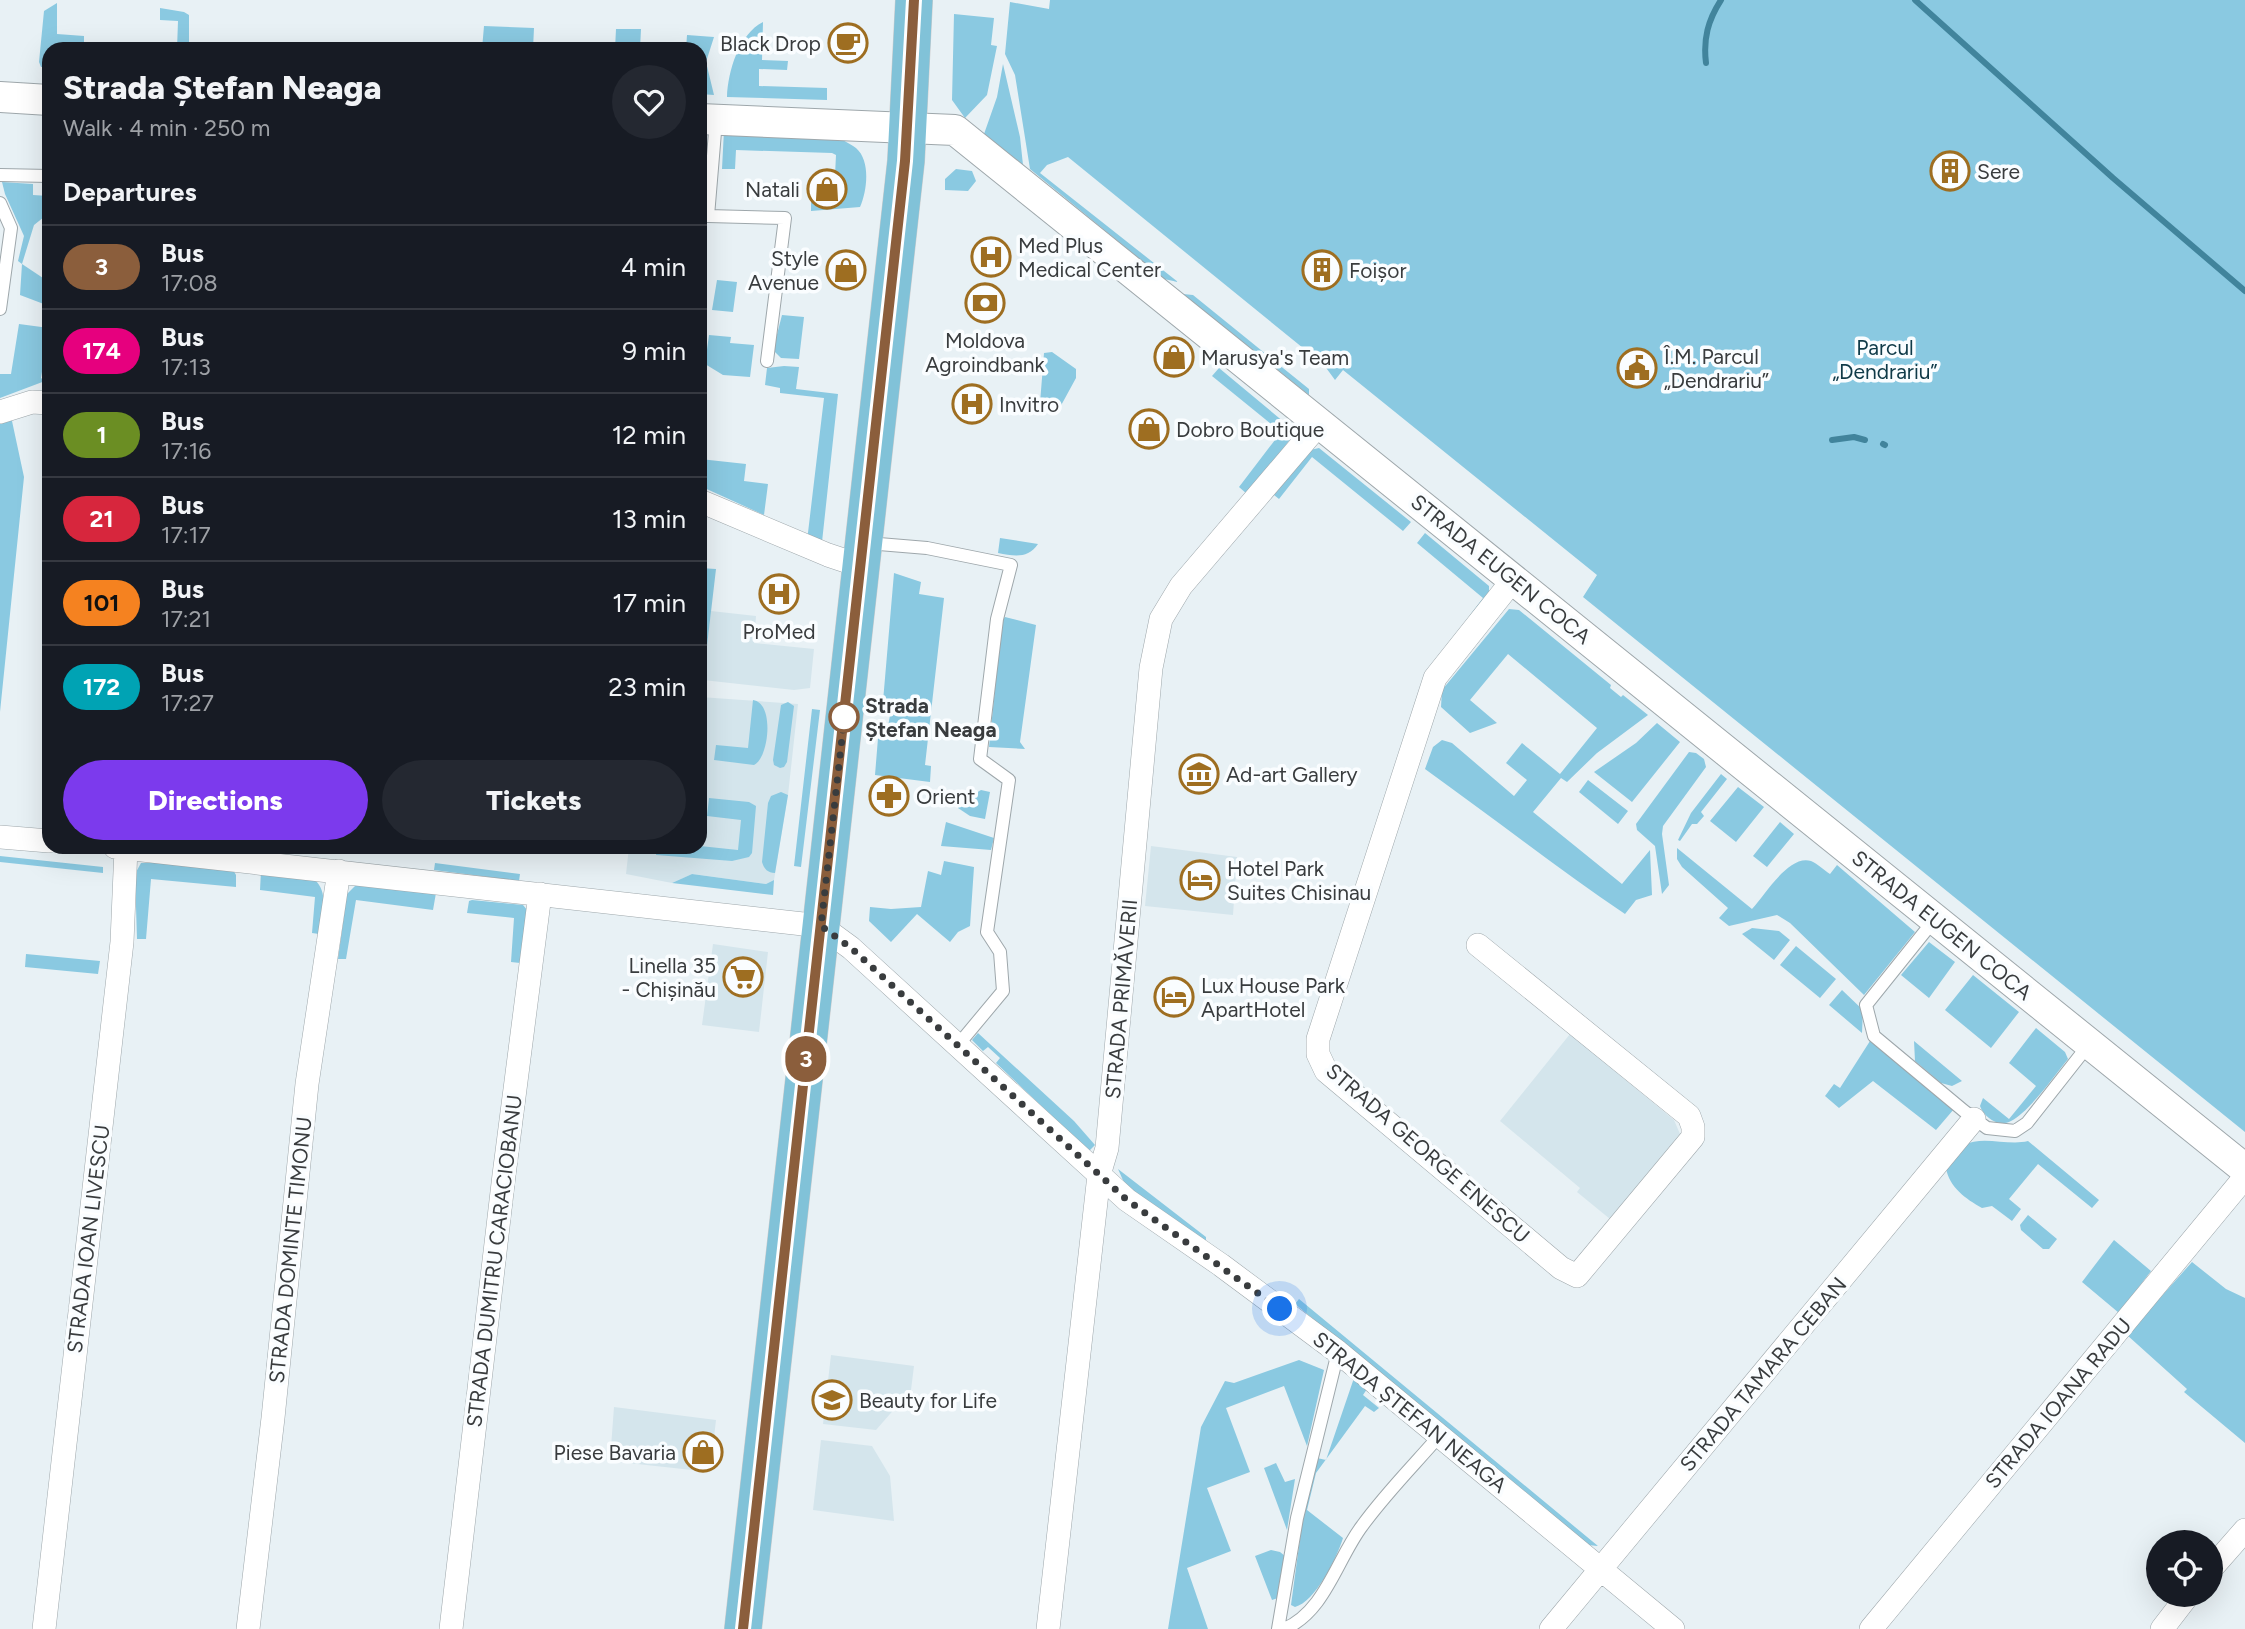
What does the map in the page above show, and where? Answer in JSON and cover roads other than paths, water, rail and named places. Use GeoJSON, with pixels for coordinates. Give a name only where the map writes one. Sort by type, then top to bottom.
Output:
{"type":"FeatureCollection","features":[{"type":"Feature","properties":{"kind":"main road"},"geometry":{"type":"LineString","coordinates":[[743,1629],[908,128],[914,0]]}},
{"type":"Feature","properties":{"kind":"street"},"geometry":{"type":"LineString","coordinates":[[0,97],[42,100]]}},
{"type":"Feature","properties":{"kind":"street","name":"STRADA EUGEN COCA"},"geometry":{"type":"LineString","coordinates":[[708,120],[955,130],[2245,1169]]}},
{"type":"Feature","properties":{"kind":"street"},"geometry":{"type":"LineString","coordinates":[[0,412],[32,402],[42,403]]}},
{"type":"Feature","properties":{"kind":"street","name":"STRADA PRIMĂVERII"},"geometry":{"type":"LineString","coordinates":[[1048,1629],[1099,1175],[1107,1148],[1156,635],[1161,619],[1181,586],[1320,423]]}},
{"type":"Feature","properties":{"kind":"street"},"geometry":{"type":"LineString","coordinates":[[707,504],[828,555],[862,554]]}},
{"type":"Feature","properties":{"kind":"street","name":"STRADA GEORGE ENESCU"},"geometry":{"type":"LineString","coordinates":[[1478,945],[1689,1115],[1693,1126],[1693,1137],[1577,1276],[1561,1268],[1326,1070],[1318,1054],[1318,1039],[1436,678],[1513,580]]}},
{"type":"Feature","properties":{"kind":"street"},"geometry":{"type":"LineString","coordinates":[[0,837],[42,840]]}},
{"type":"Feature","properties":{"kind":"street","name":"STRADA IOAN LIVESCU"},"geometry":{"type":"LineString","coordinates":[[44,1629],[122,942],[120,854]]}},
{"type":"Feature","properties":{"kind":"street","name":"STRADA ȘTEFAN NEAGA"},"geometry":{"type":"LineString","coordinates":[[177,854],[821,926],[851,948],[1127,1200],[1221,1265],[1338,1352],[1673,1629]]}},
{"type":"Feature","properties":{"kind":"street","name":"STRADA DOMINTE TIMONU"},"geometry":{"type":"LineString","coordinates":[[248,1629],[273,1418],[307,1084],[339,871]]}},
{"type":"Feature","properties":{"kind":"street","name":"STRADA DUMITRU CARACIOBANU"},"geometry":{"type":"LineString","coordinates":[[451,1629],[540,894]]}},
{"type":"Feature","properties":{"kind":"street","name":"STRADA TAMARA CEBAN"},"geometry":{"type":"LineString","coordinates":[[1550,1629],[1974,1119]]}},
{"type":"Feature","properties":{"kind":"street","name":"STRADA IOANA RADU"},"geometry":{"type":"LineString","coordinates":[[1871,1629],[2245,1177]]}},
{"type":"Feature","properties":{"kind":"street"},"geometry":{"type":"LineString","coordinates":[[2223,1555],[2245,1530]]}},
{"type":"Feature","properties":{"kind":"street"},"geometry":{"type":"LineString","coordinates":[[2162,1629],[2179,1607]]}},
{"type":"Feature","properties":{"kind":"lane"},"geometry":{"type":"LineString","coordinates":[[707,144],[708,120]]}},
{"type":"Feature","properties":{"kind":"lane"},"geometry":{"type":"LineString","coordinates":[[0,174],[42,176]]}},
{"type":"Feature","properties":{"kind":"lane"},"geometry":{"type":"LineString","coordinates":[[0,202],[11,228],[0,309]]}},
{"type":"Feature","properties":{"kind":"lane"},"geometry":{"type":"LineString","coordinates":[[707,216],[785,218],[767,361]]}},
{"type":"Feature","properties":{"kind":"lane"},"geometry":{"type":"LineString","coordinates":[[862,554],[927,548],[1010,565],[997,619],[980,759],[1009,780],[987,932],[1000,952],[1003,991],[958,1045]]}},
{"type":"Feature","properties":{"kind":"lane"},"geometry":{"type":"LineString","coordinates":[[1935,918],[1866,1004],[1867,1017],[1874,1036],[1974,1119],[1987,1128],[2001,1130],[2015,1130],[2027,1124],[2090,1043]]}},
{"type":"Feature","properties":{"kind":"lane"},"geometry":{"type":"LineString","coordinates":[[1278,1629],[1297,1518],[1338,1352]]}},
{"type":"Feature","properties":{"kind":"lane"},"geometry":{"type":"LineString","coordinates":[[1284,1629],[1295,1625],[1311,1609],[1362,1526],[1440,1436]]}},
{"type":"Feature","properties":{"kind":"waterway"},"geometry":{"type":"LineString","coordinates":[[1706,63],[1708,30],[1721,0]]}},
{"type":"Feature","properties":{"kind":"waterway"},"geometry":{"type":"LineString","coordinates":[[1915,0],[2113,178],[2245,291]]}},
{"type":"Feature","properties":{"kind":"waterway"},"geometry":{"type":"LineString","coordinates":[[1832,440],[1854,437],[1865,440]]}},
{"type":"Feature","properties":{"kind":"place","name":"Black Drop"},"geometry":{"type":"Point","coordinates":[848,43]}},
{"type":"Feature","properties":{"kind":"place","name":"Sere"},"geometry":{"type":"Point","coordinates":[1950,171]}},
{"type":"Feature","properties":{"kind":"place","name":"Natali"},"geometry":{"type":"Point","coordinates":[827,189]}},
{"type":"Feature","properties":{"kind":"place","name":"Med Plus Medical Center"},"geometry":{"type":"Point","coordinates":[991,257]}},
{"type":"Feature","properties":{"kind":"place","name":"Style Avenue"},"geometry":{"type":"Point","coordinates":[846,270]}},
{"type":"Feature","properties":{"kind":"place","name":"Foișor"},"geometry":{"type":"Point","coordinates":[1322,270]}},
{"type":"Feature","properties":{"kind":"place","name":"Moldova Agroindbank"},"geometry":{"type":"Point","coordinates":[985,303]}},
{"type":"Feature","properties":{"kind":"place","name":"Marusya's Team"},"geometry":{"type":"Point","coordinates":[1174,357]}},
{"type":"Feature","properties":{"kind":"place","name":"Î.M. Parcul „Dendrariu”"},"geometry":{"type":"Point","coordinates":[1637,368]}},
{"type":"Feature","properties":{"kind":"place","name":"Invitro"},"geometry":{"type":"Point","coordinates":[972,404]}},
{"type":"Feature","properties":{"kind":"place","name":"Dobro Boutique"},"geometry":{"type":"Point","coordinates":[1149,429]}},
{"type":"Feature","properties":{"kind":"place","name":"ProMed"},"geometry":{"type":"Point","coordinates":[779,594]}},
{"type":"Feature","properties":{"kind":"place","name":"Strada Ștefan Neaga"},"geometry":{"type":"Point","coordinates":[844,717]}},
{"type":"Feature","properties":{"kind":"place","name":"Ad-art Gallery"},"geometry":{"type":"Point","coordinates":[1199,774]}},
{"type":"Feature","properties":{"kind":"place","name":"Orient"},"geometry":{"type":"Point","coordinates":[889,796]}},
{"type":"Feature","properties":{"kind":"place","name":"Hotel Park Suites Chisinau"},"geometry":{"type":"Point","coordinates":[1200,880]}},
{"type":"Feature","properties":{"kind":"place","name":"Linella 35 - Chișinău"},"geometry":{"type":"Point","coordinates":[743,977]}},
{"type":"Feature","properties":{"kind":"place","name":"Lux House Park ApartHotel"},"geometry":{"type":"Point","coordinates":[1174,997]}},
{"type":"Feature","properties":{"kind":"place","name":"Beauty for Life"},"geometry":{"type":"Point","coordinates":[832,1400]}},
{"type":"Feature","properties":{"kind":"place","name":"Piese Bavaria"},"geometry":{"type":"Point","coordinates":[703,1452]}},
{"type":"Feature","properties":{"kind":"park label","name":"Parcul „Dendrariu”"},"geometry":{"type":"Point","coordinates":[1885,359]}}]}
